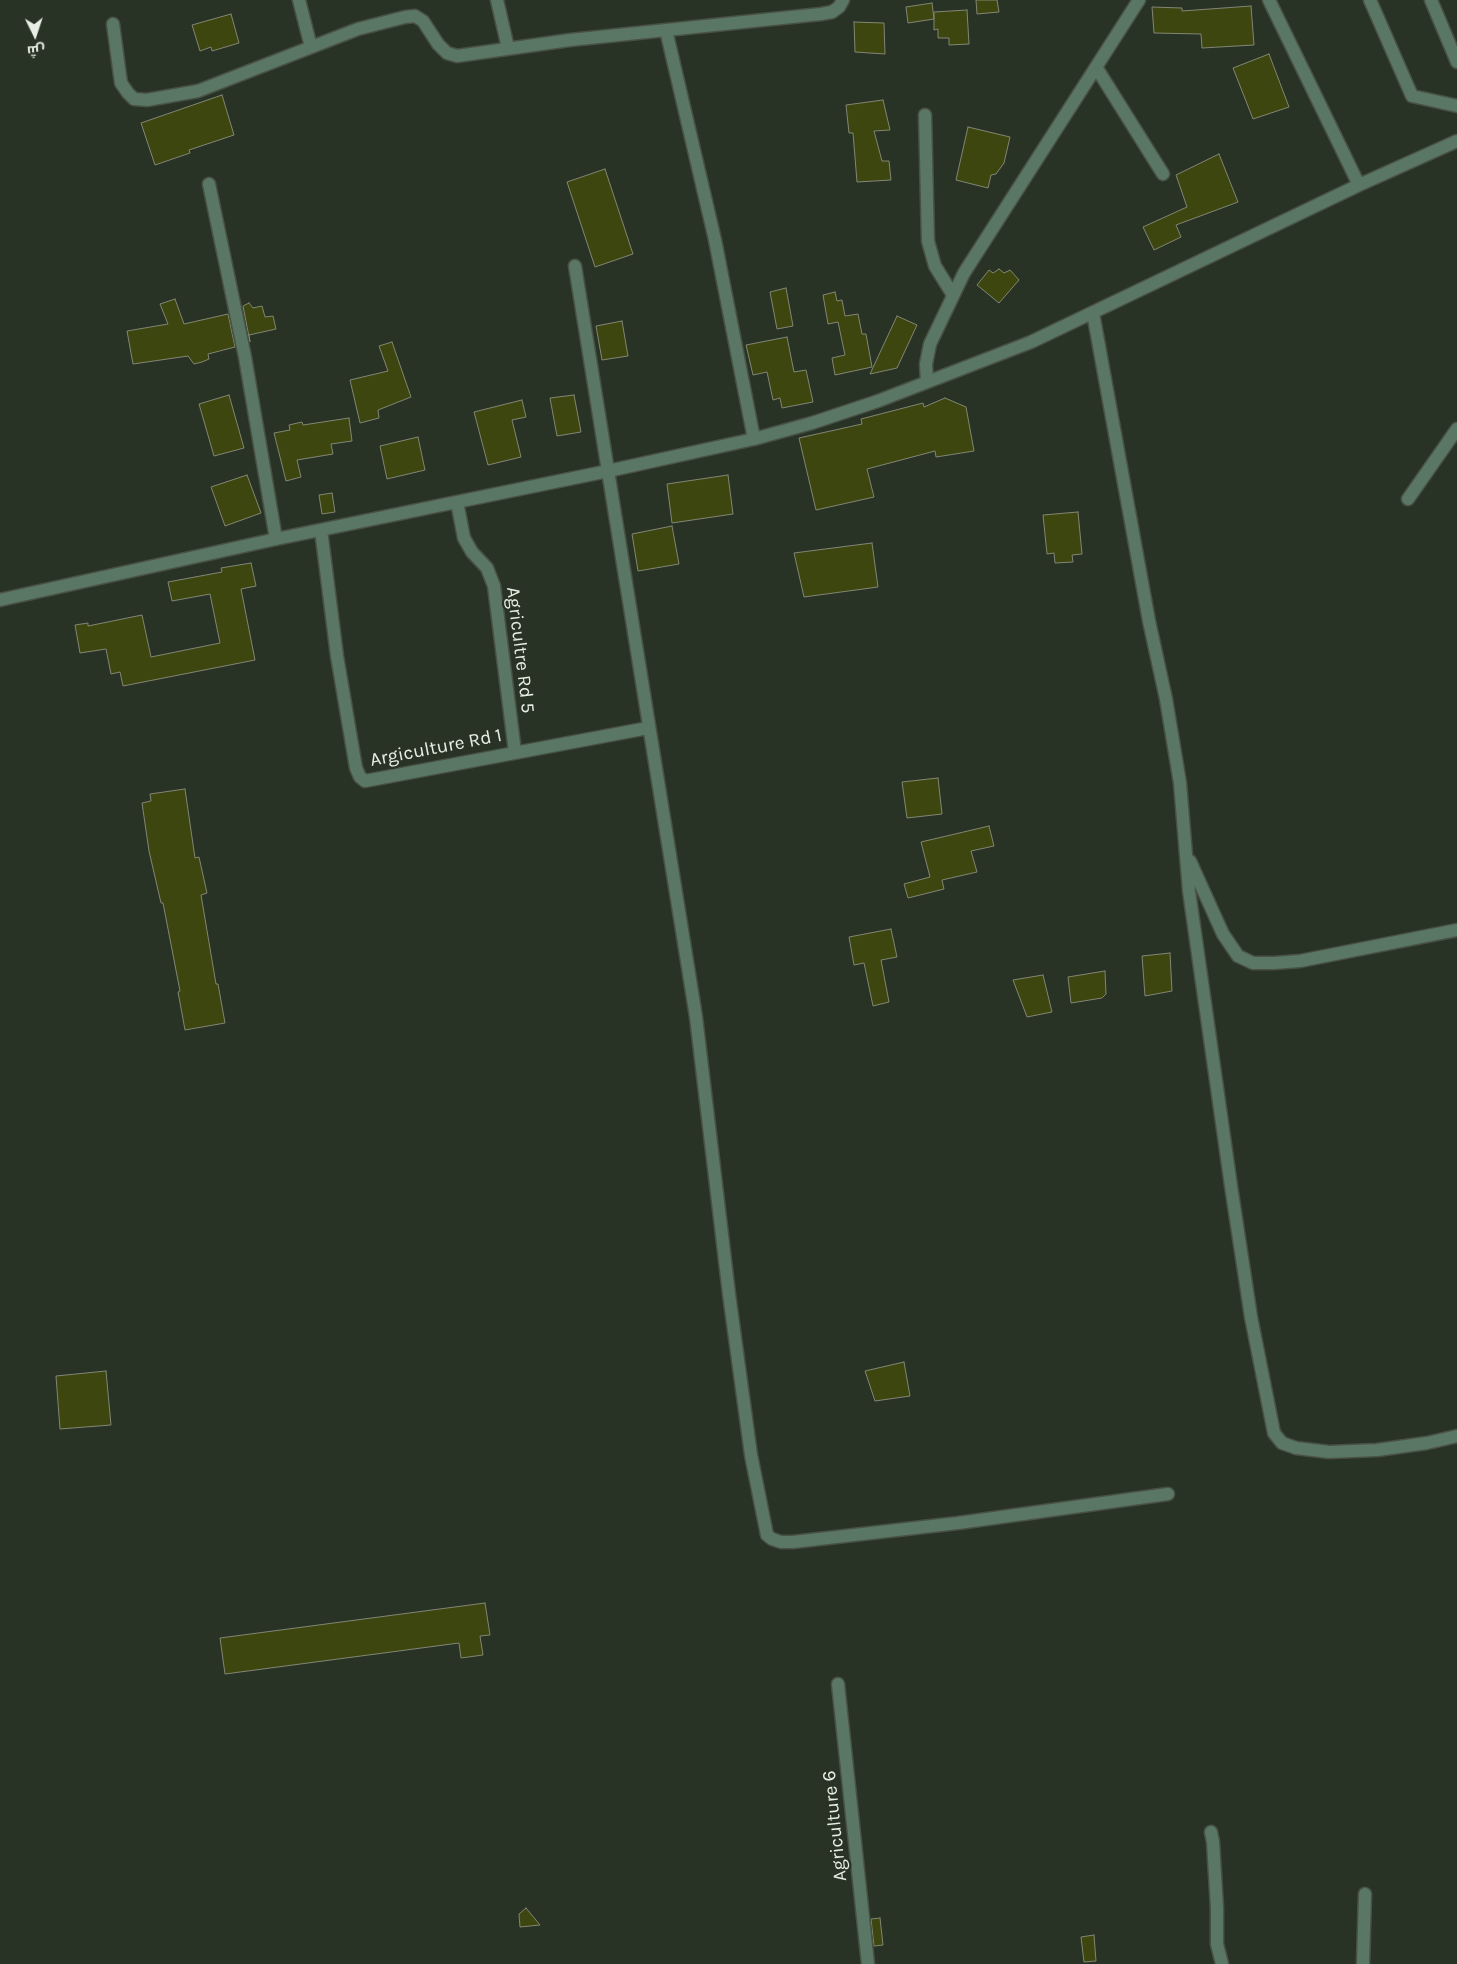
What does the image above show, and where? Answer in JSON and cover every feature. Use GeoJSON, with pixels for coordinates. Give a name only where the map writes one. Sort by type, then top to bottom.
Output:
{"type":"FeatureCollection","features":[{"type":"Feature","properties":{"kind":"street"},"geometry":{"type":"LineString","coordinates":[[299,0],[311,47]]}},
{"type":"Feature","properties":{"kind":"street"},"geometry":{"type":"LineString","coordinates":[[497,0],[508,48]]}},
{"type":"Feature","properties":{"kind":"street"},"geometry":{"type":"LineString","coordinates":[[113,24],[121,83],[128,94],[134,99],[162,98],[198,91],[358,29],[415,16],[423,21],[438,44],[447,53],[457,56],[570,40],[821,14],[832,12],[839,7],[843,0]]}},
{"type":"Feature","properties":{"kind":"street"},"geometry":{"type":"LineString","coordinates":[[926,382],[926,364],[930,344],[964,273],[1139,0]]}},
{"type":"Feature","properties":{"kind":"street"},"geometry":{"type":"LineString","coordinates":[[1270,0],[1359,185]]}},
{"type":"Feature","properties":{"kind":"street"},"geometry":{"type":"LineString","coordinates":[[1370,0],[1412,96],[1457,106]]}},
{"type":"Feature","properties":{"kind":"street"},"geometry":{"type":"LineString","coordinates":[[1431,0],[1457,62]]}},
{"type":"Feature","properties":{"kind":"street"},"geometry":{"type":"LineString","coordinates":[[666,30],[715,240],[754,439]]}},
{"type":"Feature","properties":{"kind":"street"},"geometry":{"type":"LineString","coordinates":[[1096,67],[1163,174]]}},
{"type":"Feature","properties":{"kind":"street"},"geometry":{"type":"LineString","coordinates":[[925,115],[928,241],[935,266],[953,295]]}},
{"type":"Feature","properties":{"kind":"street"},"geometry":{"type":"LineString","coordinates":[[0,600],[754,439],[821,420],[878,401],[1031,342],[1359,185],[1457,141]]}},
{"type":"Feature","properties":{"kind":"street"},"geometry":{"type":"LineString","coordinates":[[209,184],[245,357],[276,540]]}},
{"type":"Feature","properties":{"kind":"street"},"geometry":{"type":"LineString","coordinates":[[575,266],[696,1018],[730,1304],[751,1455],[767,1535],[781,1542],[793,1542],[958,1524],[1168,1494]]}},
{"type":"Feature","properties":{"kind":"street"},"geometry":{"type":"LineString","coordinates":[[1093,313],[1149,621],[1168,709],[1180,783],[1185,849],[1231,1186],[1251,1317],[1274,1433],[1282,1443],[1296,1448],[1329,1452],[1377,1450],[1427,1443],[1457,1436]]}},
{"type":"Feature","properties":{"kind":"street"},"geometry":{"type":"LineString","coordinates":[[1408,499],[1457,428]]}},
{"type":"Feature","properties":{"kind":"street","name":"Agricultre Rd 5"},"geometry":{"type":"LineString","coordinates":[[457,502],[464,538],[472,552],[488,568],[494,586],[515,752]]}},
{"type":"Feature","properties":{"kind":"street","name":"Argiculture Rd 1"},"geometry":{"type":"LineString","coordinates":[[321,530],[337,656],[356,768],[360,777],[365,781],[648,728]]}},
{"type":"Feature","properties":{"kind":"street"},"geometry":{"type":"LineString","coordinates":[[1185,849],[1223,934],[1238,956],[1252,963],[1300,960],[1457,930]]}},
{"type":"Feature","properties":{"kind":"street","name":"Agriculture 6"},"geometry":{"type":"LineString","coordinates":[[838,1684],[868,1964]]}},
{"type":"Feature","properties":{"kind":"street"},"geometry":{"type":"LineString","coordinates":[[1211,1832],[1214,1842],[1217,1944],[1222,1964]]}},
{"type":"Feature","properties":{"kind":"street"},"geometry":{"type":"LineString","coordinates":[[1363,1964],[1365,1894]]}},
{"type":"Feature","properties":{"kind":"building"},"geometry":{"type":"Polygon","coordinates":[[[976,0],[997,0],[999,12],[977,14],[976,0]]]}},
{"type":"Feature","properties":{"kind":"building"},"geometry":{"type":"Polygon","coordinates":[[[932,3],[934,19],[908,23],[906,7],[932,3]]]}},
{"type":"Feature","properties":{"kind":"building"},"geometry":{"type":"Polygon","coordinates":[[[1251,6],[1254,45],[1202,48],[1201,34],[1154,33],[1152,7],[1182,8],[1182,11],[1251,6]]]}},
{"type":"Feature","properties":{"kind":"building"},"geometry":{"type":"Polygon","coordinates":[[[967,10],[969,44],[949,45],[949,38],[938,38],[938,29],[934,30],[934,12],[967,10]]]}},
{"type":"Feature","properties":{"kind":"building"},"geometry":{"type":"Polygon","coordinates":[[[231,14],[239,43],[212,51],[211,47],[200,51],[192,25],[231,14]]]}},
{"type":"Feature","properties":{"kind":"building"},"geometry":{"type":"Polygon","coordinates":[[[854,22],[884,23],[885,54],[855,52],[854,22]]]}},
{"type":"Feature","properties":{"kind":"building"},"geometry":{"type":"Polygon","coordinates":[[[1269,54],[1289,107],[1253,119],[1233,68],[1269,54]]]}},
{"type":"Feature","properties":{"kind":"building"},"geometry":{"type":"Polygon","coordinates":[[[222,95],[234,135],[189,150],[190,153],[155,165],[141,123],[222,95]]]}},
{"type":"Feature","properties":{"kind":"building"},"geometry":{"type":"Polygon","coordinates":[[[883,100],[890,130],[874,131],[882,161],[889,161],[891,180],[857,182],[853,133],[849,133],[846,105],[883,100]]]}},
{"type":"Feature","properties":{"kind":"building"},"geometry":{"type":"Polygon","coordinates":[[[968,127],[1010,137],[1004,163],[996,174],[991,175],[988,188],[956,180],[968,127]]]}},
{"type":"Feature","properties":{"kind":"building"},"geometry":{"type":"Polygon","coordinates":[[[1219,154],[1238,202],[1176,225],[1181,237],[1154,250],[1143,227],[1187,207],[1176,175],[1219,154]]]}},
{"type":"Feature","properties":{"kind":"building"},"geometry":{"type":"Polygon","coordinates":[[[605,169],[633,254],[595,267],[567,182],[605,169]]]}},
{"type":"Feature","properties":{"kind":"building"},"geometry":{"type":"Polygon","coordinates":[[[999,269],[1004,273],[1010,270],[1019,280],[999,303],[977,285],[989,270],[993,273],[999,269]]]}},
{"type":"Feature","properties":{"kind":"building"},"geometry":{"type":"Polygon","coordinates":[[[786,288],[793,326],[777,329],[770,292],[786,288]]]}},
{"type":"Feature","properties":{"kind":"building"},"geometry":{"type":"Polygon","coordinates":[[[835,292],[837,301],[842,300],[845,316],[858,314],[862,334],[866,334],[872,367],[835,375],[832,358],[845,355],[838,322],[828,324],[823,295],[835,292]]]}},
{"type":"Feature","properties":{"kind":"building"},"geometry":{"type":"Polygon","coordinates":[[[175,299],[184,324],[228,314],[235,347],[208,354],[209,359],[194,364],[188,356],[133,364],[127,331],[168,324],[160,304],[175,299]]]}},
{"type":"Feature","properties":{"kind":"building"},"geometry":{"type":"Polygon","coordinates":[[[249,303],[253,308],[262,306],[265,317],[273,316],[276,329],[249,335],[250,342],[243,306],[249,303]]]}},
{"type":"Feature","properties":{"kind":"building"},"geometry":{"type":"Polygon","coordinates":[[[897,316],[917,325],[897,368],[870,374],[897,316]]]}},
{"type":"Feature","properties":{"kind":"building"},"geometry":{"type":"Polygon","coordinates":[[[622,321],[628,356],[602,360],[596,326],[622,321]]]}},
{"type":"Feature","properties":{"kind":"building"},"geometry":{"type":"Polygon","coordinates":[[[787,337],[794,372],[806,370],[813,402],[782,408],[780,398],[773,400],[767,372],[753,375],[746,345],[787,337]]]}},
{"type":"Feature","properties":{"kind":"building"},"geometry":{"type":"Polygon","coordinates":[[[392,342],[411,397],[378,410],[379,418],[360,423],[350,380],[388,371],[379,346],[392,342]]]}},
{"type":"Feature","properties":{"kind":"building"},"geometry":{"type":"Polygon","coordinates":[[[229,395],[244,448],[214,456],[199,404],[229,395]]]}},
{"type":"Feature","properties":{"kind":"building"},"geometry":{"type":"Polygon","coordinates":[[[574,395],[581,432],[557,436],[550,398],[574,395]]]}},
{"type":"Feature","properties":{"kind":"building"},"geometry":{"type":"Polygon","coordinates":[[[945,398],[966,407],[974,451],[936,457],[935,451],[867,469],[874,497],[816,510],[799,438],[862,424],[861,419],[923,403],[924,407],[945,398]]]}},
{"type":"Feature","properties":{"kind":"building"},"geometry":{"type":"Polygon","coordinates":[[[522,400],[526,417],[512,420],[521,457],[488,465],[474,412],[522,400]]]}},
{"type":"Feature","properties":{"kind":"building"},"geometry":{"type":"Polygon","coordinates":[[[349,418],[352,441],[331,444],[333,454],[297,460],[301,477],[286,481],[274,433],[290,430],[289,425],[302,422],[303,425],[349,418]]]}},
{"type":"Feature","properties":{"kind":"building"},"geometry":{"type":"Polygon","coordinates":[[[418,437],[425,470],[387,479],[380,446],[418,437]]]}},
{"type":"Feature","properties":{"kind":"building"},"geometry":{"type":"Polygon","coordinates":[[[247,475],[261,513],[225,526],[211,487],[247,475]]]}},
{"type":"Feature","properties":{"kind":"building"},"geometry":{"type":"Polygon","coordinates":[[[728,475],[733,514],[672,523],[667,484],[728,475]]]}},
{"type":"Feature","properties":{"kind":"building"},"geometry":{"type":"Polygon","coordinates":[[[332,493],[335,512],[322,514],[319,495],[332,493]]]}},
{"type":"Feature","properties":{"kind":"building"},"geometry":{"type":"Polygon","coordinates":[[[1078,512],[1082,554],[1072,555],[1073,562],[1055,563],[1054,553],[1047,554],[1043,515],[1078,512]]]}},
{"type":"Feature","properties":{"kind":"building"},"geometry":{"type":"Polygon","coordinates":[[[672,526],[679,564],[638,571],[632,534],[672,526]]]}},
{"type":"Feature","properties":{"kind":"building"},"geometry":{"type":"Polygon","coordinates":[[[872,543],[878,587],[804,597],[794,553],[872,543]]]}},
{"type":"Feature","properties":{"kind":"building"},"geometry":{"type":"Polygon","coordinates":[[[251,563],[256,586],[241,589],[255,660],[123,686],[120,672],[111,674],[106,649],[80,653],[75,625],[88,623],[88,626],[142,615],[151,657],[220,643],[210,594],[172,601],[168,582],[222,572],[221,568],[251,563]]]}},
{"type":"Feature","properties":{"kind":"building"},"geometry":{"type":"Polygon","coordinates":[[[938,778],[942,814],[907,818],[902,782],[938,778]]]}},
{"type":"Feature","properties":{"kind":"building"},"geometry":{"type":"Polygon","coordinates":[[[185,789],[195,858],[199,857],[207,893],[201,895],[216,984],[218,984],[225,1023],[185,1030],[178,992],[180,991],[163,903],[161,903],[149,851],[142,803],[151,801],[150,794],[185,789]]]}},
{"type":"Feature","properties":{"kind":"building"},"geometry":{"type":"Polygon","coordinates":[[[989,826],[994,846],[971,851],[977,872],[942,880],[944,889],[908,898],[904,884],[930,877],[921,842],[989,826]]]}},
{"type":"Feature","properties":{"kind":"building"},"geometry":{"type":"Polygon","coordinates":[[[891,929],[897,957],[881,960],[889,1002],[873,1006],[864,963],[854,965],[849,937],[891,929]]]}},
{"type":"Feature","properties":{"kind":"building"},"geometry":{"type":"Polygon","coordinates":[[[1170,953],[1172,991],[1145,996],[1142,956],[1170,953]]]}},
{"type":"Feature","properties":{"kind":"building"},"geometry":{"type":"Polygon","coordinates":[[[1105,971],[1106,994],[1102,998],[1071,1003],[1068,977],[1105,971]]]}},
{"type":"Feature","properties":{"kind":"building"},"geometry":{"type":"Polygon","coordinates":[[[1043,975],[1052,1012],[1027,1017],[1013,980],[1043,975]]]}},
{"type":"Feature","properties":{"kind":"building"},"geometry":{"type":"Polygon","coordinates":[[[904,1362],[910,1396],[875,1401],[865,1371],[904,1362]]]}},
{"type":"Feature","properties":{"kind":"building"},"geometry":{"type":"Polygon","coordinates":[[[106,1371],[111,1425],[60,1429],[56,1376],[106,1371]]]}},
{"type":"Feature","properties":{"kind":"building"},"geometry":{"type":"Polygon","coordinates":[[[485,1603],[490,1635],[480,1636],[483,1655],[461,1658],[459,1643],[225,1674],[220,1638],[485,1603]]]}},
{"type":"Feature","properties":{"kind":"building"},"geometry":{"type":"Polygon","coordinates":[[[526,1908],[540,1925],[520,1927],[519,1914],[526,1908]]]}},
{"type":"Feature","properties":{"kind":"building"},"geometry":{"type":"Polygon","coordinates":[[[880,1918],[883,1945],[874,1946],[871,1919],[880,1918]]]}},
{"type":"Feature","properties":{"kind":"building"},"geometry":{"type":"Polygon","coordinates":[[[1094,1935],[1096,1961],[1084,1962],[1081,1937],[1094,1935]]]}}]}
